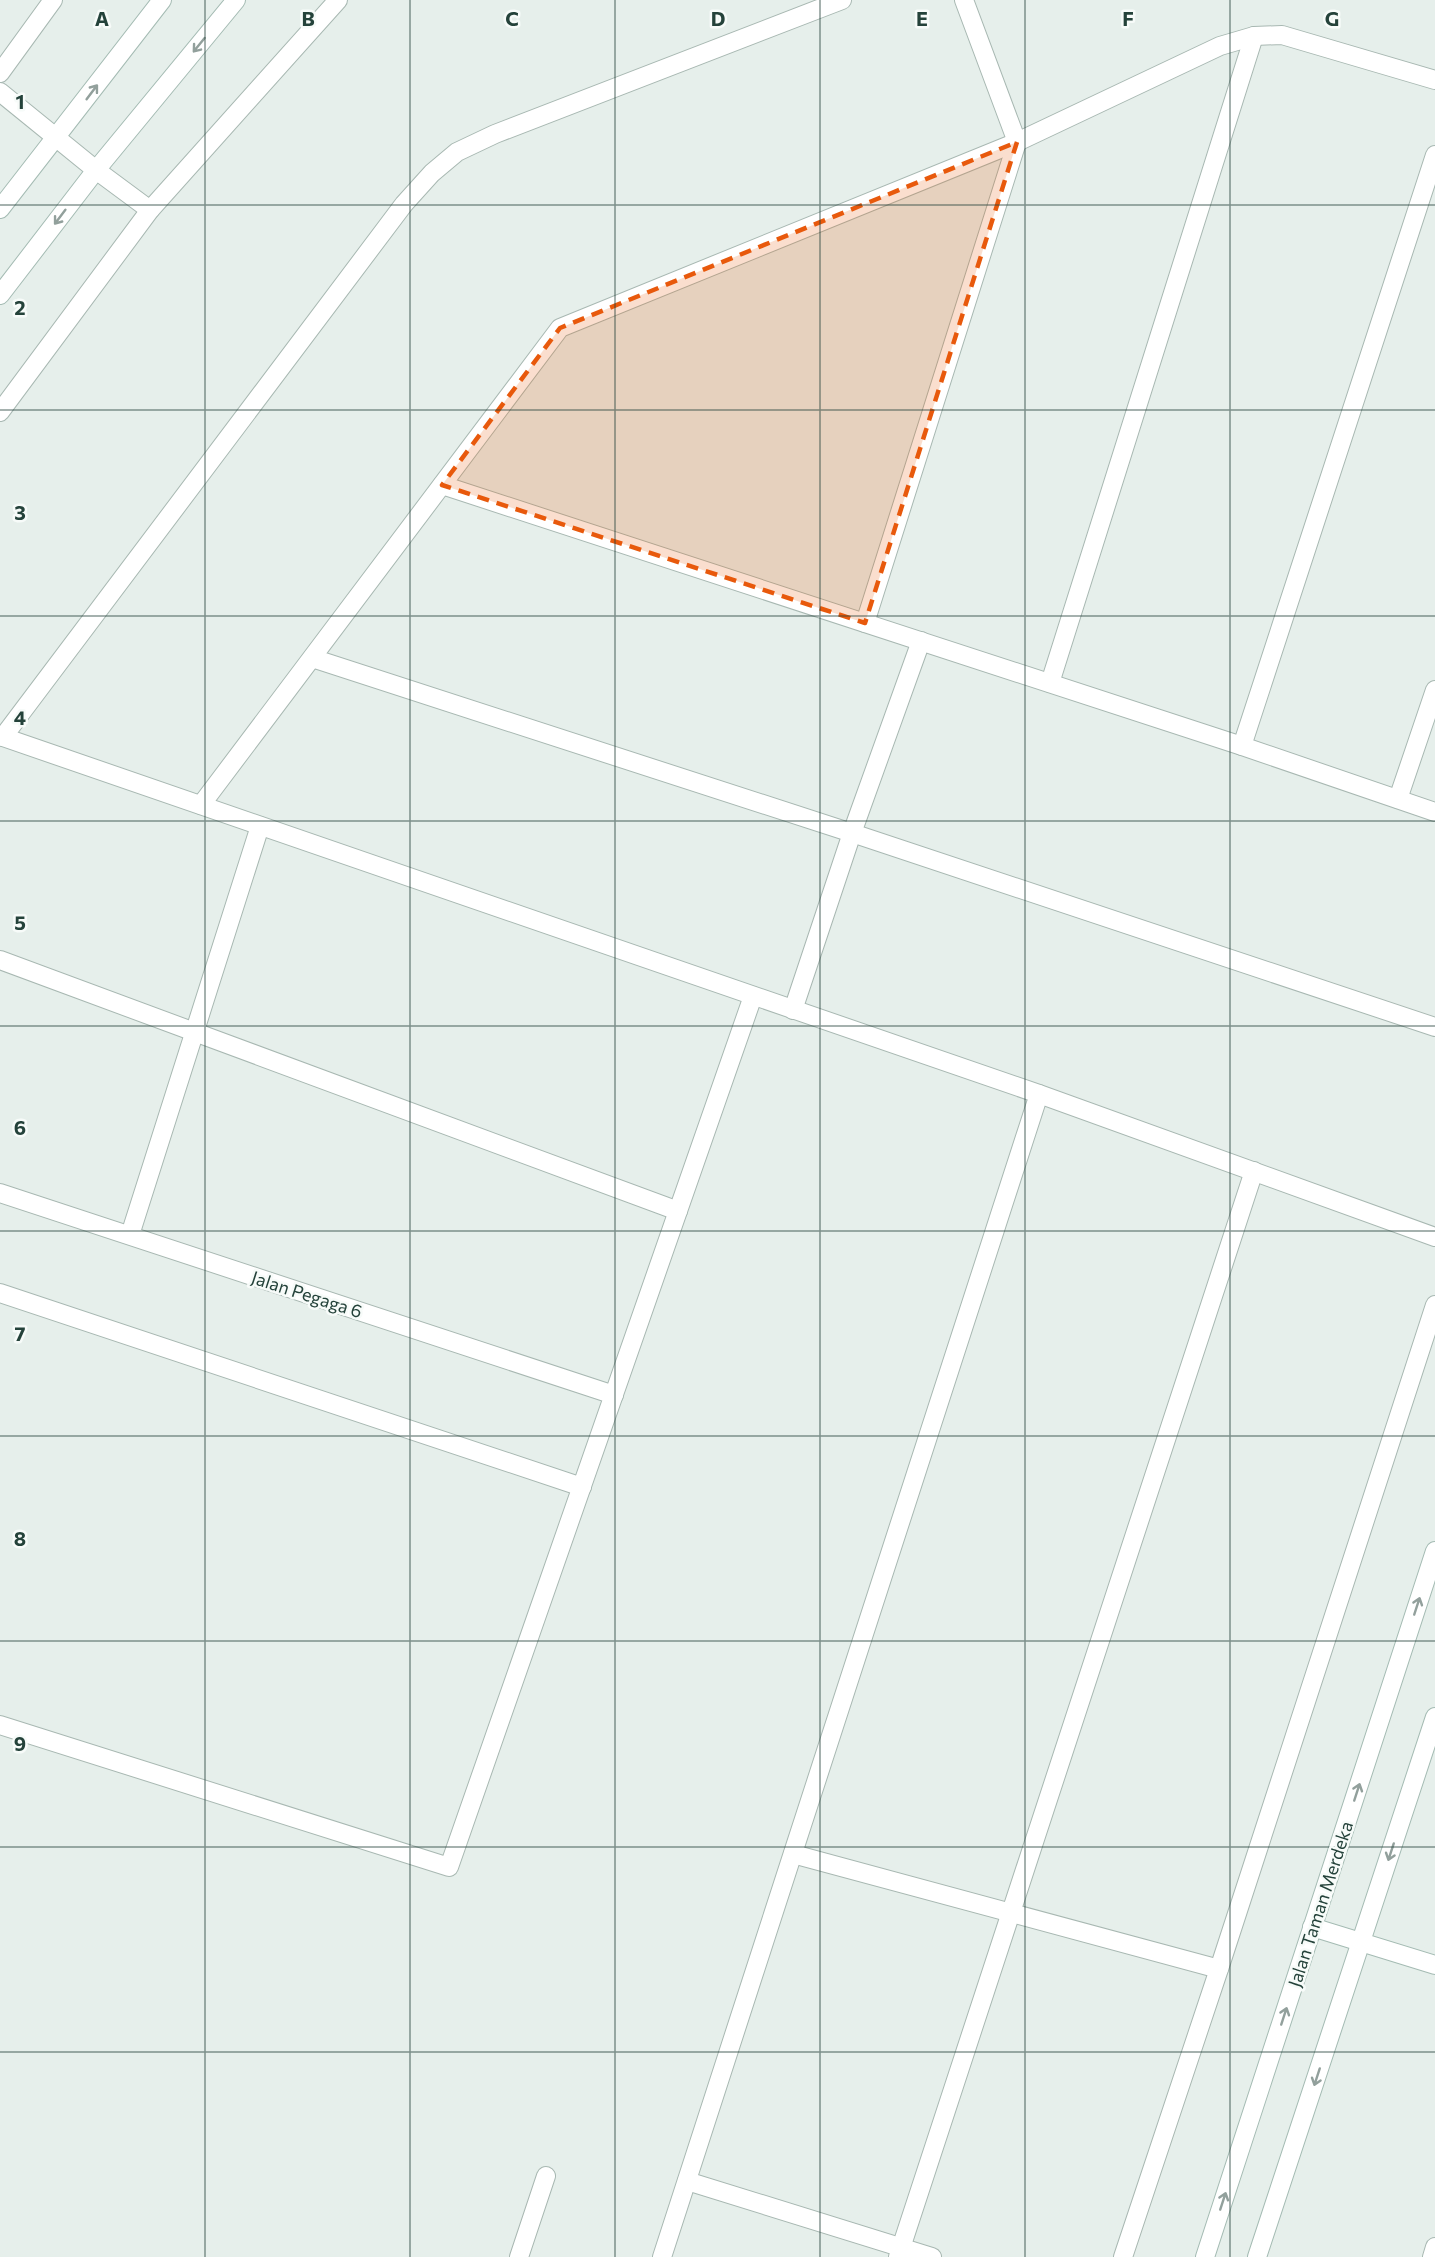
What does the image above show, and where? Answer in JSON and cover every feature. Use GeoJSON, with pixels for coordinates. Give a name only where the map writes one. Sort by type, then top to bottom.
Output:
{"type":"FeatureCollection","features":[{"type":"Feature","properties":{"kind":"street"},"geometry":{"type":"LineString","coordinates":[[0,73],[53,0]]}},
{"type":"Feature","properties":{"kind":"street"},"geometry":{"type":"LineString","coordinates":[[0,209],[162,0]]}},
{"type":"Feature","properties":{"kind":"street"},"geometry":{"type":"LineString","coordinates":[[0,295],[96,170],[236,0]]}},
{"type":"Feature","properties":{"kind":"street"},"geometry":{"type":"LineString","coordinates":[[0,412],[150,210],[338,0]]}},
{"type":"Feature","properties":{"kind":"street"},"geometry":{"type":"LineString","coordinates":[[842,0],[495,134],[457,152],[432,173],[397,213],[2,737],[1039,1094],[1435,1237]]}},
{"type":"Feature","properties":{"kind":"street"},"geometry":{"type":"LineString","coordinates":[[865,623],[1017,142],[964,0]]}},
{"type":"Feature","properties":{"kind":"street"},"geometry":{"type":"LineString","coordinates":[[201,805],[560,328],[1017,142],[1220,46],[1254,36],[1282,34],[1435,80]]}},
{"type":"Feature","properties":{"kind":"street"},"geometry":{"type":"LineString","coordinates":[[1050,683],[1254,36]]}},
{"type":"Feature","properties":{"kind":"street"},"geometry":{"type":"LineString","coordinates":[[0,92],[56,139],[150,210]]}},
{"type":"Feature","properties":{"kind":"street"},"geometry":{"type":"LineString","coordinates":[[1242,746],[1435,155]]}},
{"type":"Feature","properties":{"kind":"street"},"geometry":{"type":"LineString","coordinates":[[442,485],[1242,746],[1435,812]]}},
{"type":"Feature","properties":{"kind":"street"},"geometry":{"type":"LineString","coordinates":[[793,1010],[852,833],[921,641]]}},
{"type":"Feature","properties":{"kind":"street"},"geometry":{"type":"LineString","coordinates":[[312,658],[852,833],[1435,1027]]}},
{"type":"Feature","properties":{"kind":"street"},"geometry":{"type":"LineString","coordinates":[[1398,799],[1435,690]]}},
{"type":"Feature","properties":{"kind":"street"},"geometry":{"type":"LineString","coordinates":[[130,1235],[260,826]]}},
{"type":"Feature","properties":{"kind":"street"},"geometry":{"type":"LineString","coordinates":[[0,960],[678,1211]]}},
{"type":"Feature","properties":{"kind":"street"},"geometry":{"type":"LineString","coordinates":[[0,1725],[449,1867],[753,996]]}},
{"type":"Feature","properties":{"kind":"street"},"geometry":{"type":"LineString","coordinates":[[662,2257],[1039,1094]]}},
{"type":"Feature","properties":{"kind":"street"},"geometry":{"type":"LineString","coordinates":[[899,2252],[1254,1171]]}},
{"type":"Feature","properties":{"kind":"street","name":"Jalan Pegaga 6"},"geometry":{"type":"LineString","coordinates":[[0,1193],[614,1395]]}},
{"type":"Feature","properties":{"kind":"street"},"geometry":{"type":"LineString","coordinates":[[0,1293],[582,1487]]}},
{"type":"Feature","properties":{"kind":"street"},"geometry":{"type":"LineString","coordinates":[[1123,2257],[1435,1305]]}},
{"type":"Feature","properties":{"kind":"street","name":"Jalan Taman Merdeka"},"geometry":{"type":"LineString","coordinates":[[1205,2257],[1435,1551]]}},
{"type":"Feature","properties":{"kind":"street"},"geometry":{"type":"LineString","coordinates":[[1257,2257],[1435,1717]]}},
{"type":"Feature","properties":{"kind":"street"},"geometry":{"type":"LineString","coordinates":[[793,1854],[1219,1969]]}},
{"type":"Feature","properties":{"kind":"street"},"geometry":{"type":"LineString","coordinates":[[1312,1927],[1435,1965]]}},
{"type":"Feature","properties":{"kind":"street"},"geometry":{"type":"LineString","coordinates":[[519,2257],[546,2176]]}},
{"type":"Feature","properties":{"kind":"street"},"geometry":{"type":"LineString","coordinates":[[687,2181],[899,2252],[933,2257]]}},
{"type":"Feature","properties":{"kind":"street"},"geometry":{"type":"LineString","coordinates":[[1432,2257],[1435,2247]]}},
{"type":"Feature","properties":{"kind":"highlighted area"},"geometry":{"type":"Polygon","coordinates":[[[1017,142],[865,623],[442,485],[560,328],[1017,142]]]}}]}
